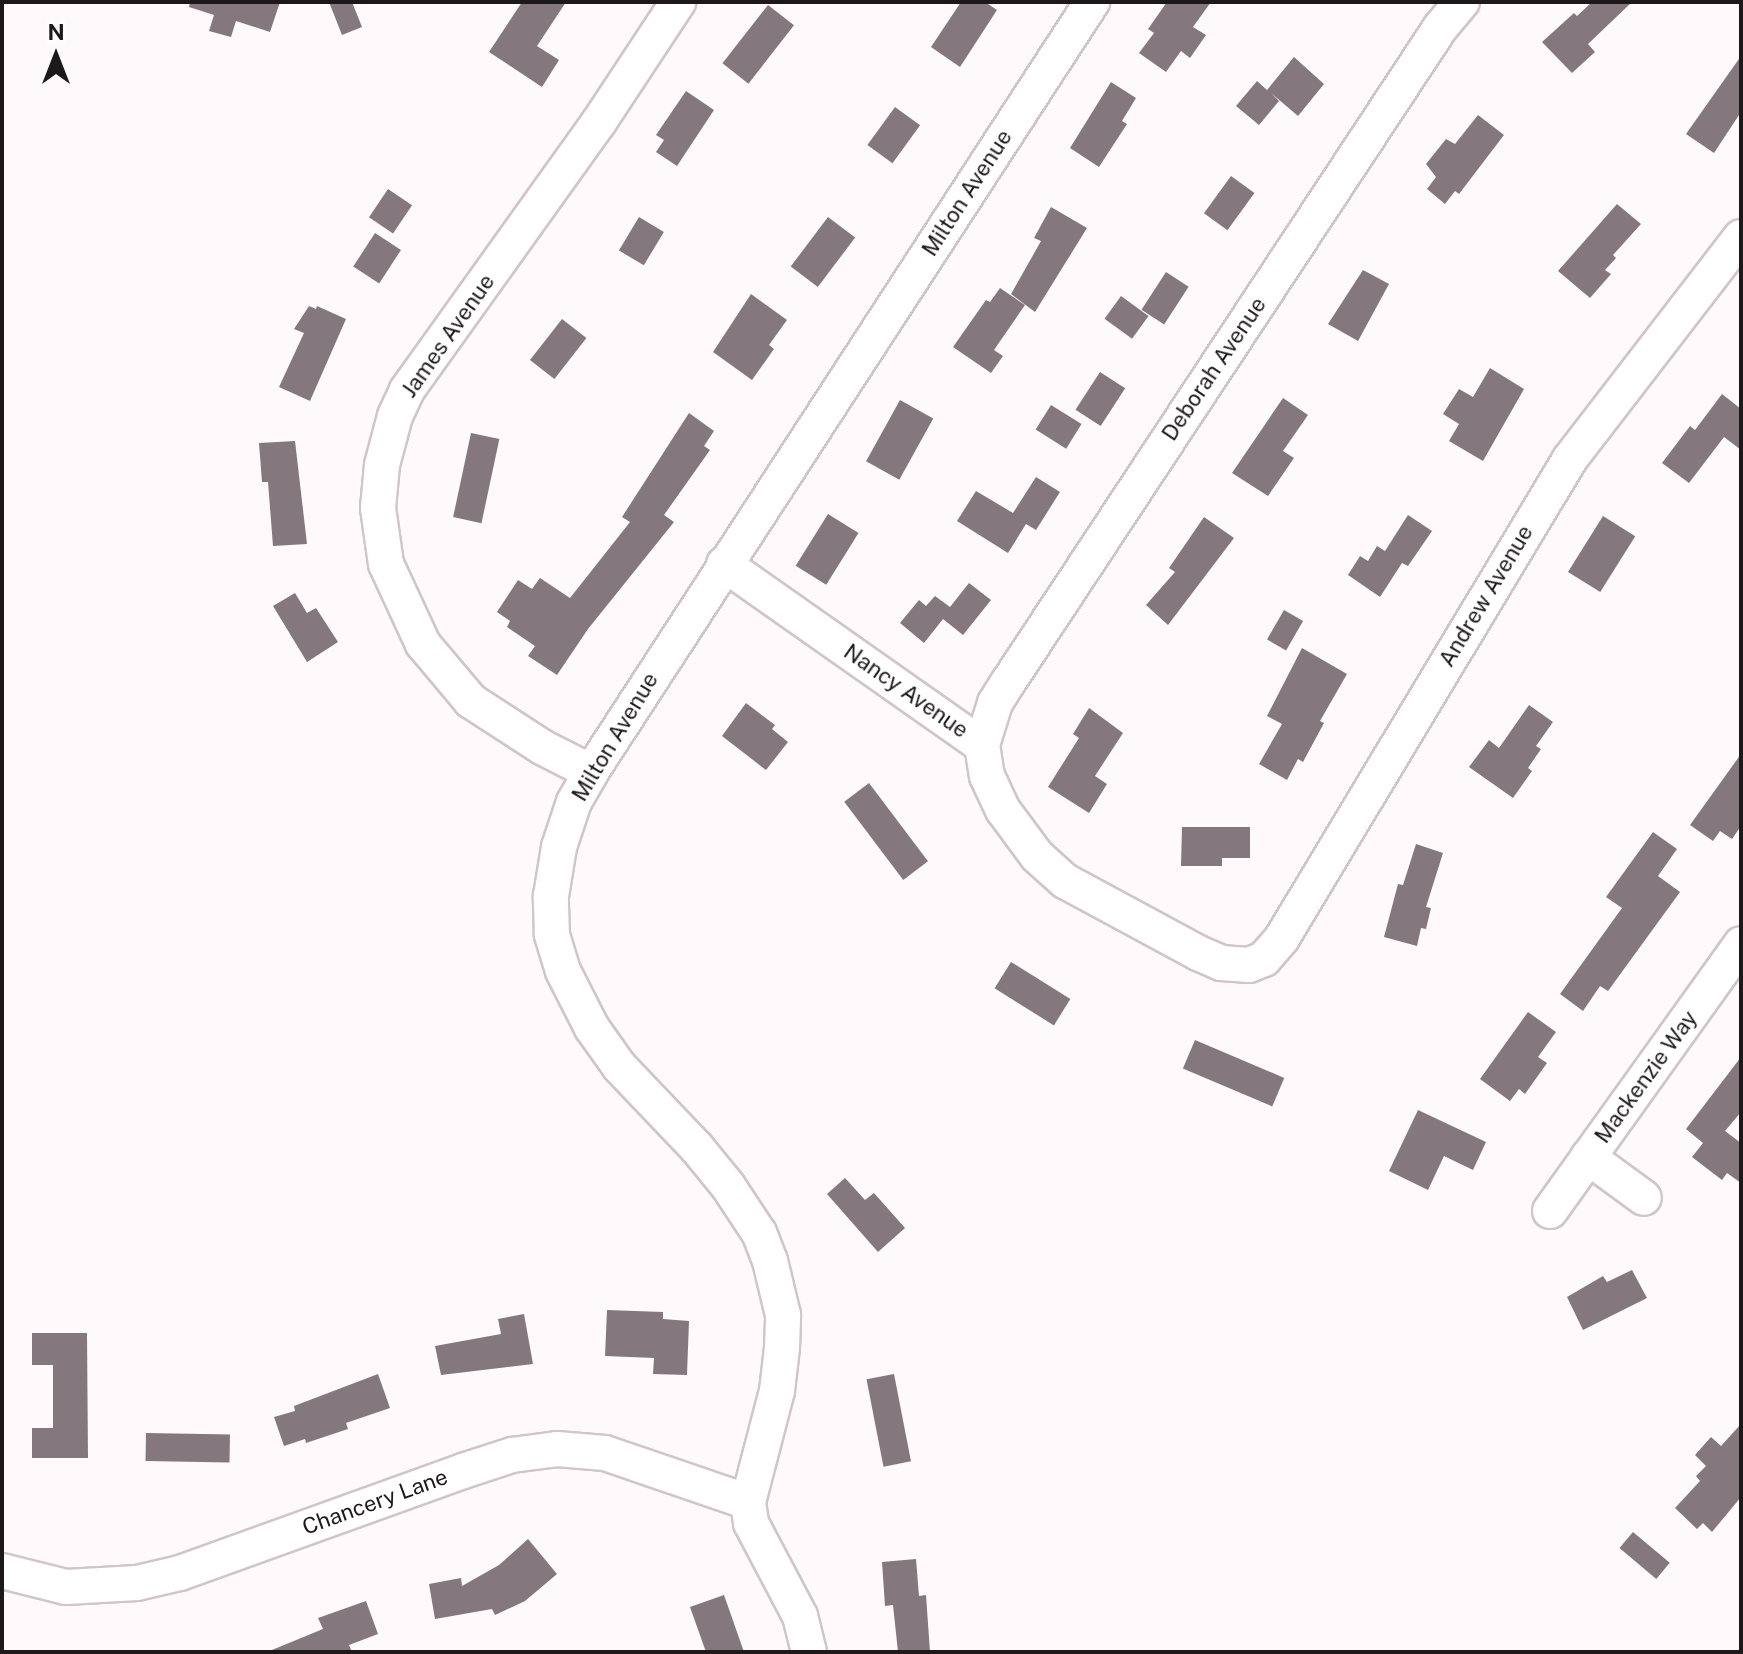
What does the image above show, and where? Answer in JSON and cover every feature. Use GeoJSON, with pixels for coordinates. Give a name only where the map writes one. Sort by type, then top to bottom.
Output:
{"type":"FeatureCollection","features":[{"type":"Feature","properties":{"kind":"street","name":"James Avenue"},"geometry":{"type":"LineString","coordinates":[[591,772],[532,741],[471,701],[423,644],[386,564],[378,508],[382,465],[395,416],[407,390],[599,122],[678,2]]}},
{"type":"Feature","properties":{"kind":"street","name":"Milton Avenue"},"geometry":{"type":"LineString","coordinates":[[748,1502],[777,1391],[783,1315],[776,1283],[759,1233],[746,1211],[697,1148],[619,1066],[592,1028],[563,971],[552,934],[551,896],[559,847],[574,802],[591,772],[1092,2]]}},
{"type":"Feature","properties":{"kind":"street","name":"Deborah Avenue"},"geometry":{"type":"LineString","coordinates":[[982,745],[995,703],[1009,681],[1417,64],[1462,2]]}},
{"type":"Feature","properties":{"kind":"street","name":"Andrew Avenue"},"geometry":{"type":"LineString","coordinates":[[1249,965],[1264,959],[1282,938],[1570,459],[1741,237]]}},
{"type":"Feature","properties":{"kind":"street","name":"Nancy Avenue"},"geometry":{"type":"LineString","coordinates":[[724,564],[982,745],[987,776],[1003,810],[1037,856],[1065,881],[1198,953],[1221,963],[1249,965]]}},
{"type":"Feature","properties":{"kind":"street","name":"Mackenzie Way"},"geometry":{"type":"LineString","coordinates":[[1550,1211],[1738,955]]}},
{"type":"Feature","properties":{"kind":"street"},"geometry":{"type":"LineString","coordinates":[[1588,1157],[1644,1198]]}},
{"type":"Feature","properties":{"kind":"street","name":"Chancery Lane"},"geometry":{"type":"LineString","coordinates":[[2,1571],[66,1587],[137,1583],[180,1573],[512,1455],[557,1449],[605,1453],[748,1502]]}},
{"type":"Feature","properties":{"kind":"street"},"geometry":{"type":"LineString","coordinates":[[748,1502],[751,1523],[800,1616],[809,1652]]}},
{"type":"Feature","properties":{"kind":"building"},"geometry":{"type":"Polygon","coordinates":[[[190,2],[280,2],[270,32],[236,21],[231,37],[209,31],[214,15],[189,7],[190,2]]]}},
{"type":"Feature","properties":{"kind":"building"},"geometry":{"type":"Polygon","coordinates":[[[329,2],[352,2],[362,27],[342,35],[329,2]]]}},
{"type":"Feature","properties":{"kind":"building"},"geometry":{"type":"Polygon","coordinates":[[[522,2],[566,2],[537,46],[559,60],[542,87],[489,52],[522,2]]]}},
{"type":"Feature","properties":{"kind":"building"},"geometry":{"type":"Polygon","coordinates":[[[961,2],[985,2],[997,10],[960,67],[931,47],[961,2]]]}},
{"type":"Feature","properties":{"kind":"building"},"geometry":{"type":"Polygon","coordinates":[[[1167,2],[1211,2],[1193,27],[1206,35],[1190,58],[1181,51],[1166,72],[1139,53],[1154,33],[1148,29],[1167,2]]]}},
{"type":"Feature","properties":{"kind":"building"},"geometry":{"type":"Polygon","coordinates":[[[1592,2],[1632,2],[1588,44],[1595,52],[1572,73],[1542,42],[1574,13],[1577,16],[1592,2]]]}},
{"type":"Feature","properties":{"kind":"building"},"geometry":{"type":"Polygon","coordinates":[[[768,5],[794,25],[748,84],[722,63],[768,5]]]}},
{"type":"Feature","properties":{"kind":"building"},"geometry":{"type":"Polygon","coordinates":[[[1741,56],[1741,112],[1714,153],[1686,134],[1741,56]]]}},
{"type":"Feature","properties":{"kind":"building"},"geometry":{"type":"Polygon","coordinates":[[[1294,57],[1324,84],[1298,116],[1271,93],[1279,101],[1259,125],[1236,106],[1257,81],[1267,90],[1294,57]]]}},
{"type":"Feature","properties":{"kind":"building"},"geometry":{"type":"Polygon","coordinates":[[[1111,82],[1136,98],[1122,121],[1127,124],[1099,167],[1070,148],[1111,82]]]}},
{"type":"Feature","properties":{"kind":"building"},"geometry":{"type":"Polygon","coordinates":[[[686,91],[714,110],[677,166],[656,152],[664,140],[656,135],[686,91]]]}},
{"type":"Feature","properties":{"kind":"building"},"geometry":{"type":"Polygon","coordinates":[[[895,107],[920,125],[892,163],[867,145],[895,107]]]}},
{"type":"Feature","properties":{"kind":"building"},"geometry":{"type":"Polygon","coordinates":[[[1478,115],[1504,135],[1459,194],[1455,191],[1445,204],[1427,189],[1436,177],[1426,164],[1446,139],[1455,144],[1478,115]]]}},
{"type":"Feature","properties":{"kind":"building"},"geometry":{"type":"Polygon","coordinates":[[[1231,176],[1254,193],[1227,230],[1204,213],[1231,176]]]}},
{"type":"Feature","properties":{"kind":"building"},"geometry":{"type":"Polygon","coordinates":[[[388,189],[412,205],[393,233],[369,217],[388,189]]]}},
{"type":"Feature","properties":{"kind":"building"},"geometry":{"type":"Polygon","coordinates":[[[1617,204],[1641,224],[1613,255],[1616,258],[1605,270],[1611,274],[1590,298],[1558,271],[1617,204]]]}},
{"type":"Feature","properties":{"kind":"building"},"geometry":{"type":"Polygon","coordinates":[[[1051,207],[1087,228],[1035,312],[1011,294],[1041,241],[1034,238],[1051,207]]]}},
{"type":"Feature","properties":{"kind":"building"},"geometry":{"type":"Polygon","coordinates":[[[639,217],[664,232],[644,265],[619,250],[639,217]]]}},
{"type":"Feature","properties":{"kind":"building"},"geometry":{"type":"Polygon","coordinates":[[[828,217],[855,237],[818,287],[791,267],[828,217]]]}},
{"type":"Feature","properties":{"kind":"building"},"geometry":{"type":"Polygon","coordinates":[[[375,233],[401,250],[379,283],[353,267],[375,233]]]}},
{"type":"Feature","properties":{"kind":"building"},"geometry":{"type":"Polygon","coordinates":[[[1363,270],[1389,284],[1358,341],[1328,324],[1363,270]]]}},
{"type":"Feature","properties":{"kind":"building"},"geometry":{"type":"Polygon","coordinates":[[[1166,272],[1189,287],[1164,324],[1141,310],[1166,272]]]}},
{"type":"Feature","properties":{"kind":"building"},"geometry":{"type":"Polygon","coordinates":[[[1000,288],[1025,305],[994,350],[1003,356],[991,373],[953,347],[986,300],[990,302],[1000,288]]]}},
{"type":"Feature","properties":{"kind":"building"},"geometry":{"type":"Polygon","coordinates":[[[751,294],[787,320],[769,345],[774,349],[752,380],[713,352],[751,294]]]}},
{"type":"Feature","properties":{"kind":"building"},"geometry":{"type":"Polygon","coordinates":[[[1121,296],[1149,316],[1132,339],[1105,319],[1121,296]]]}},
{"type":"Feature","properties":{"kind":"building"},"geometry":{"type":"Polygon","coordinates":[[[309,306],[316,309],[317,306],[346,319],[310,401],[279,387],[304,333],[294,329],[309,306]]]}},
{"type":"Feature","properties":{"kind":"building"},"geometry":{"type":"Polygon","coordinates":[[[562,319],[586,338],[554,379],[530,360],[562,319]]]}},
{"type":"Feature","properties":{"kind":"building"},"geometry":{"type":"Polygon","coordinates":[[[1490,368],[1524,389],[1483,461],[1449,441],[1459,424],[1443,414],[1459,389],[1473,397],[1490,368]]]}},
{"type":"Feature","properties":{"kind":"building"},"geometry":{"type":"Polygon","coordinates":[[[1100,372],[1125,388],[1101,426],[1075,410],[1100,372]]]}},
{"type":"Feature","properties":{"kind":"building"},"geometry":{"type":"Polygon","coordinates":[[[1722,394],[1741,409],[1741,450],[1724,437],[1689,483],[1662,463],[1690,426],[1695,430],[1722,394]]]}},
{"type":"Feature","properties":{"kind":"building"},"geometry":{"type":"Polygon","coordinates":[[[1283,398],[1308,415],[1283,451],[1294,458],[1268,496],[1232,473],[1283,398]]]}},
{"type":"Feature","properties":{"kind":"building"},"geometry":{"type":"Polygon","coordinates":[[[900,400],[933,418],[899,480],[866,461],[900,400]]]}},
{"type":"Feature","properties":{"kind":"building"},"geometry":{"type":"Polygon","coordinates":[[[1051,405],[1082,424],[1066,449],[1036,430],[1051,405]]]}},
{"type":"Feature","properties":{"kind":"building"},"geometry":{"type":"Polygon","coordinates":[[[689,413],[714,431],[704,446],[710,450],[664,515],[674,522],[588,629],[557,675],[528,656],[535,646],[507,627],[510,621],[497,612],[518,580],[532,589],[540,578],[570,598],[630,522],[622,517],[689,413]]]}},
{"type":"Feature","properties":{"kind":"building"},"geometry":{"type":"Polygon","coordinates":[[[471,433],[499,439],[481,523],[453,517],[471,433]]]}},
{"type":"Feature","properties":{"kind":"building"},"geometry":{"type":"Polygon","coordinates":[[[295,441],[307,544],[273,546],[268,482],[262,482],[259,443],[295,441]]]}},
{"type":"Feature","properties":{"kind":"building"},"geometry":{"type":"Polygon","coordinates":[[[1036,477],[1060,492],[1036,530],[1026,524],[1008,553],[957,521],[976,491],[1013,513],[1036,477]]]}},
{"type":"Feature","properties":{"kind":"building"},"geometry":{"type":"Polygon","coordinates":[[[828,514],[859,533],[826,585],[796,566],[828,514]]]}},
{"type":"Feature","properties":{"kind":"building"},"geometry":{"type":"Polygon","coordinates":[[[1408,515],[1432,531],[1408,566],[1402,563],[1380,597],[1348,575],[1360,556],[1368,561],[1377,546],[1385,551],[1408,515]]]}},
{"type":"Feature","properties":{"kind":"building"},"geometry":{"type":"Polygon","coordinates":[[[1603,516],[1635,536],[1600,592],[1568,572],[1603,516]]]}},
{"type":"Feature","properties":{"kind":"building"},"geometry":{"type":"Polygon","coordinates":[[[1204,517],[1234,538],[1168,625],[1146,605],[1175,572],[1169,568],[1204,517]]]}},
{"type":"Feature","properties":{"kind":"building"},"geometry":{"type":"Polygon","coordinates":[[[969,583],[991,600],[963,635],[943,619],[924,643],[900,623],[919,600],[926,606],[935,596],[950,607],[969,583]]]}},
{"type":"Feature","properties":{"kind":"building"},"geometry":{"type":"Polygon","coordinates":[[[295,593],[307,613],[316,608],[338,642],[307,662],[273,606],[295,593]]]}},
{"type":"Feature","properties":{"kind":"building"},"geometry":{"type":"Polygon","coordinates":[[[1284,610],[1303,621],[1286,650],[1267,639],[1284,610]]]}},
{"type":"Feature","properties":{"kind":"building"},"geometry":{"type":"Polygon","coordinates":[[[1302,648],[1347,674],[1320,721],[1324,723],[1303,762],[1298,759],[1287,780],[1259,764],[1282,724],[1267,716],[1302,648]]]}},
{"type":"Feature","properties":{"kind":"building"},"geometry":{"type":"Polygon","coordinates":[[[746,703],[775,725],[772,729],[788,742],[766,770],[722,736],[746,703]]]}},
{"type":"Feature","properties":{"kind":"building"},"geometry":{"type":"Polygon","coordinates":[[[1529,705],[1553,722],[1536,746],[1541,749],[1528,768],[1532,771],[1513,798],[1469,767],[1489,740],[1499,748],[1529,705]]]}},
{"type":"Feature","properties":{"kind":"building"},"geometry":{"type":"Polygon","coordinates":[[[1089,708],[1123,733],[1095,776],[1107,784],[1089,813],[1048,787],[1079,738],[1073,734],[1089,708]]]}},
{"type":"Feature","properties":{"kind":"building"},"geometry":{"type":"Polygon","coordinates":[[[1741,754],[1741,826],[1732,839],[1720,831],[1713,841],[1690,825],[1741,754]]]}},
{"type":"Feature","properties":{"kind":"building"},"geometry":{"type":"Polygon","coordinates":[[[869,783],[928,861],[903,880],[844,802],[869,783]]]}},
{"type":"Feature","properties":{"kind":"building"},"geometry":{"type":"Polygon","coordinates":[[[1182,827],[1250,827],[1250,858],[1222,858],[1222,866],[1181,866],[1182,827]]]}},
{"type":"Feature","properties":{"kind":"building"},"geometry":{"type":"Polygon","coordinates":[[[1653,832],[1677,849],[1658,876],[1680,892],[1608,991],[1600,986],[1583,1011],[1560,994],[1622,908],[1606,897],[1653,832]]]}},
{"type":"Feature","properties":{"kind":"building"},"geometry":{"type":"Polygon","coordinates":[[[1416,844],[1443,853],[1426,907],[1431,908],[1426,929],[1421,928],[1417,946],[1384,937],[1398,884],[1403,885],[1416,844]]]}},
{"type":"Feature","properties":{"kind":"building"},"geometry":{"type":"Polygon","coordinates":[[[1011,962],[1070,999],[1054,1025],[995,988],[1011,962]]]}},
{"type":"Feature","properties":{"kind":"building"},"geometry":{"type":"Polygon","coordinates":[[[1528,1012],[1556,1032],[1538,1057],[1547,1063],[1525,1094],[1519,1089],[1510,1101],[1480,1079],[1528,1012]]]}},
{"type":"Feature","properties":{"kind":"building"},"geometry":{"type":"Polygon","coordinates":[[[1195,1040],[1284,1078],[1272,1106],[1183,1069],[1195,1040]]]}},
{"type":"Feature","properties":{"kind":"building"},"geometry":{"type":"Polygon","coordinates":[[[1741,1057],[1741,1112],[1725,1131],[1741,1143],[1741,1183],[1727,1173],[1722,1180],[1692,1157],[1703,1143],[1686,1129],[1741,1057]]]}},
{"type":"Feature","properties":{"kind":"building"},"geometry":{"type":"Polygon","coordinates":[[[1418,1110],[1486,1142],[1473,1170],[1444,1156],[1428,1190],[1389,1171],[1418,1110]]]}},
{"type":"Feature","properties":{"kind":"building"},"geometry":{"type":"Polygon","coordinates":[[[845,1178],[865,1200],[874,1193],[905,1228],[878,1252],[827,1194],[845,1178]]]}},
{"type":"Feature","properties":{"kind":"building"},"geometry":{"type":"Polygon","coordinates":[[[1632,1270],[1647,1298],[1583,1330],[1567,1297],[1603,1276],[1607,1282],[1632,1270]]]}},
{"type":"Feature","properties":{"kind":"building"},"geometry":{"type":"Polygon","coordinates":[[[607,1310],[663,1312],[663,1319],[689,1321],[687,1375],[653,1374],[654,1358],[605,1356],[607,1310]]]}},
{"type":"Feature","properties":{"kind":"building"},"geometry":{"type":"Polygon","coordinates":[[[524,1314],[533,1364],[441,1375],[435,1346],[501,1334],[498,1319],[524,1314]]]}},
{"type":"Feature","properties":{"kind":"building"},"geometry":{"type":"Polygon","coordinates":[[[32,1333],[87,1333],[88,1458],[32,1458],[32,1428],[53,1428],[53,1365],[32,1365],[32,1333]]]}},
{"type":"Feature","properties":{"kind":"building"},"geometry":{"type":"Polygon","coordinates":[[[378,1374],[390,1408],[346,1423],[348,1429],[306,1443],[305,1439],[284,1446],[274,1417],[295,1411],[294,1406],[378,1374]]]}},
{"type":"Feature","properties":{"kind":"building"},"geometry":{"type":"Polygon","coordinates":[[[894,1374],[911,1461],[883,1467],[867,1379],[894,1374]]]}},
{"type":"Feature","properties":{"kind":"building"},"geometry":{"type":"Polygon","coordinates":[[[1741,1424],[1741,1497],[1712,1532],[1703,1523],[1697,1529],[1675,1508],[1700,1481],[1696,1476],[1706,1466],[1695,1455],[1711,1437],[1721,1446],[1741,1424]]]}},
{"type":"Feature","properties":{"kind":"building"},"geometry":{"type":"Polygon","coordinates":[[[146,1433],[230,1434],[229,1462],[146,1461],[146,1433]]]}},
{"type":"Feature","properties":{"kind":"building"},"geometry":{"type":"Polygon","coordinates":[[[1633,1532],[1670,1563],[1656,1579],[1620,1548],[1633,1532]]]}},
{"type":"Feature","properties":{"kind":"building"},"geometry":{"type":"Polygon","coordinates":[[[528,1539],[557,1574],[525,1601],[495,1615],[492,1609],[435,1619],[429,1584],[461,1578],[462,1586],[499,1565],[528,1539]]]}},
{"type":"Feature","properties":{"kind":"building"},"geometry":{"type":"Polygon","coordinates":[[[916,1559],[919,1596],[926,1595],[930,1652],[898,1652],[893,1605],[885,1606],[882,1562],[916,1559]]]}},
{"type":"Feature","properties":{"kind":"building"},"geometry":{"type":"Polygon","coordinates":[[[724,1595],[744,1652],[706,1652],[690,1607],[724,1595]]]}},
{"type":"Feature","properties":{"kind":"building"},"geometry":{"type":"Polygon","coordinates":[[[366,1601],[378,1634],[349,1645],[352,1652],[267,1652],[323,1629],[318,1618],[366,1601]]]}}]}
